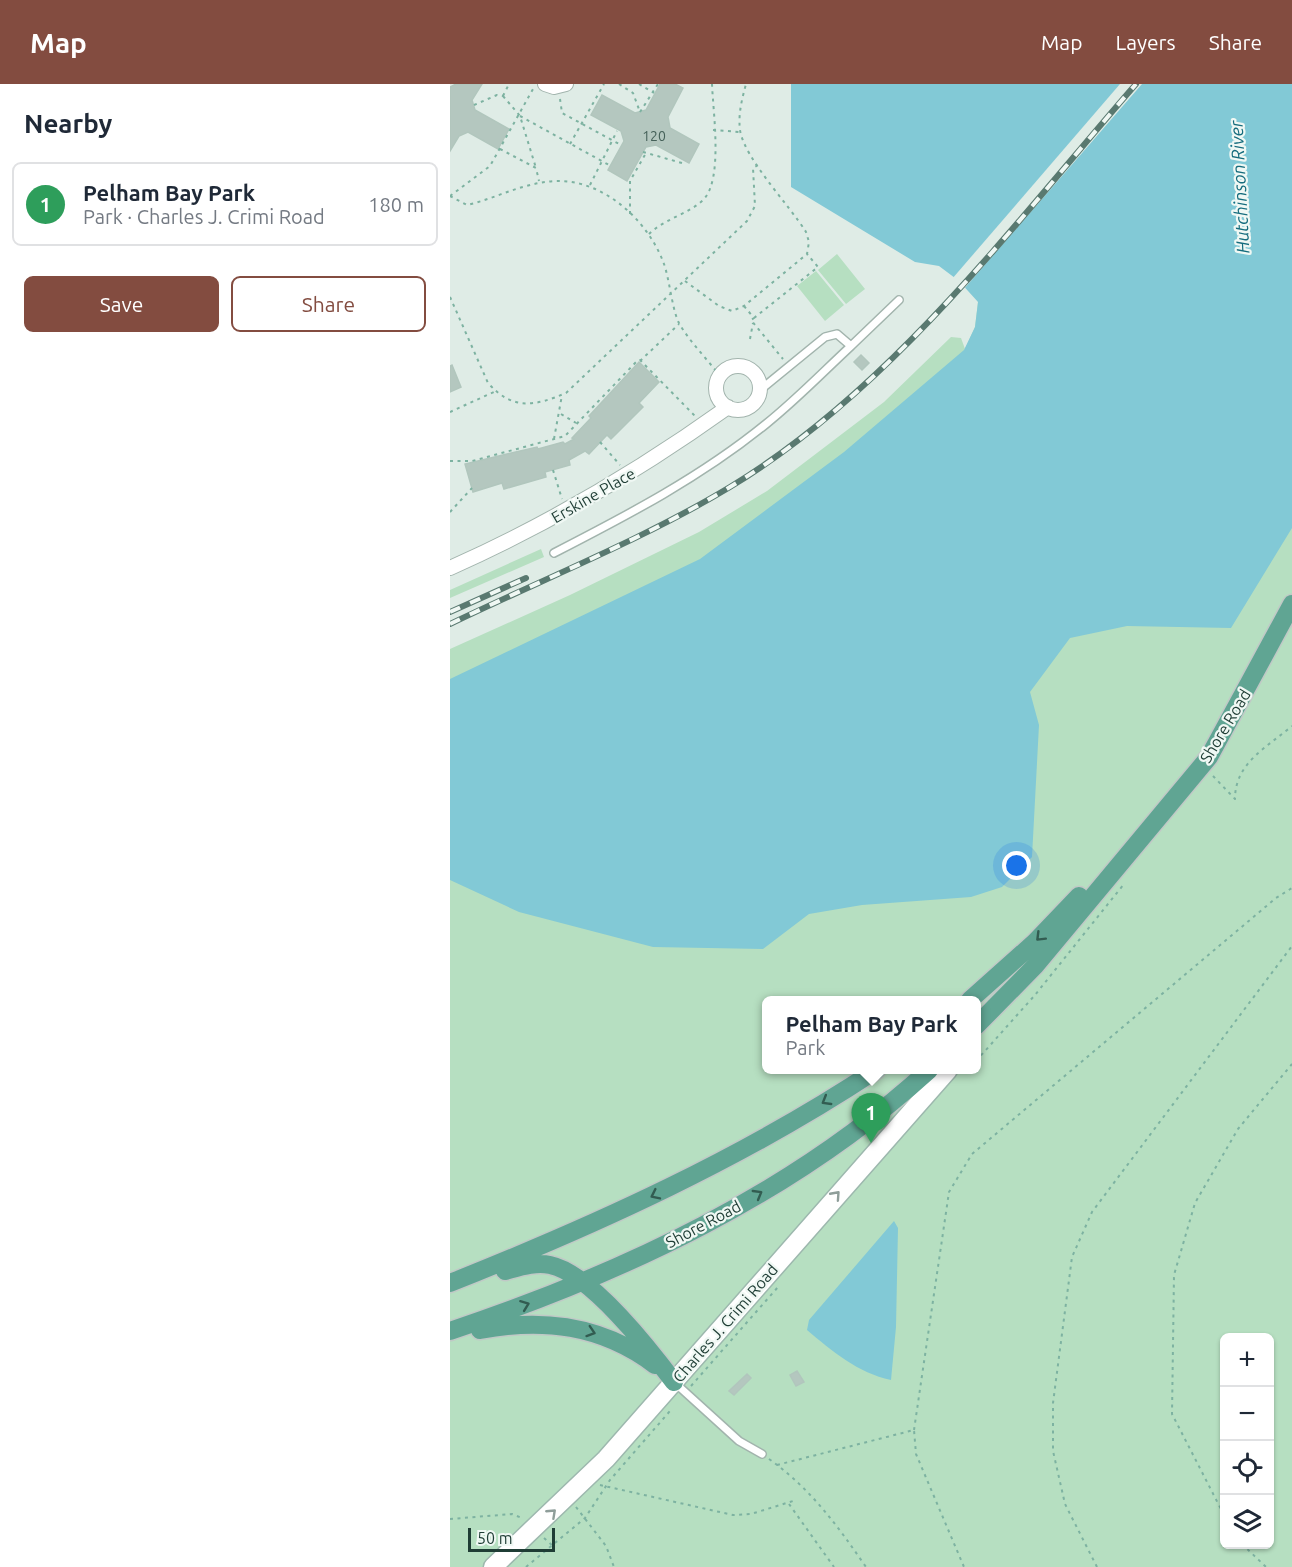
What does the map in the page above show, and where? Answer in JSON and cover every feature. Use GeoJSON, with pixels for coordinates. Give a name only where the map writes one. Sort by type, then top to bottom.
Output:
{"type":"FeatureCollection","features":[{"type":"Feature","properties":{"kind":"main road","name":"Shore Road"},"geometry":{"type":"LineString","coordinates":[[981,1021],[1035,966],[1104,885],[1140,836],[1217,744],[1292,604]]}},
{"type":"Feature","properties":{"kind":"main road","name":"Shore Road"},"geometry":{"type":"LineString","coordinates":[[974,996],[1035,942],[1093,880],[1140,836]]}},
{"type":"Feature","properties":{"kind":"main road"},"geometry":{"type":"LineString","coordinates":[[981,1032],[1035,966]]}},
{"type":"Feature","properties":{"kind":"main road"},"geometry":{"type":"LineString","coordinates":[[450,1285],[570,1234],[686,1180],[760,1140],[869,1074]]}},
{"type":"Feature","properties":{"kind":"main road","name":"Shore Road"},"geometry":{"type":"LineString","coordinates":[[450,1331],[585,1282],[684,1235],[768,1189],[874,1116],[925,1074]]}},
{"type":"Feature","properties":{"kind":"main road","name":"Charles J. Crimi Road"},"geometry":{"type":"LineString","coordinates":[[493,1567],[586,1480],[944,1074]]}},
{"type":"Feature","properties":{"kind":"main road"},"geometry":{"type":"LineString","coordinates":[[450,1285],[527,1265],[543,1264],[560,1268],[585,1282],[645,1343],[674,1382]]}},
{"type":"Feature","properties":{"kind":"main road"},"geometry":{"type":"LineString","coordinates":[[450,1336],[516,1324],[549,1324],[582,1329],[613,1340],[641,1355],[674,1382]]}},
{"type":"Feature","properties":{"kind":"street"},"geometry":{"type":"LineString","coordinates":[[728,407],[717,393],[720,376],[729,368],[747,368],[756,375],[759,391]]}},
{"type":"Feature","properties":{"kind":"street","name":"Erskine Place"},"geometry":{"type":"LineString","coordinates":[[450,568],[566,512],[628,475],[728,407],[747,408],[756,400],[759,391]]}},
{"type":"Feature","properties":{"kind":"lane"},"geometry":{"type":"LineString","coordinates":[[554,553],[681,484],[731,451],[767,424],[899,300]]}},
{"type":"Feature","properties":{"kind":"lane"},"geometry":{"type":"LineString","coordinates":[[759,391],[821,339],[831,334],[840,336],[850,346]]}},
{"type":"Feature","properties":{"kind":"lane"},"geometry":{"type":"LineString","coordinates":[[674,1382],[739,1441],[762,1454]]}},
{"type":"Feature","properties":{"kind":"path"},"geometry":{"type":"LineString","coordinates":[[502,96],[510,84]]}},
{"type":"Feature","properties":{"kind":"path"},"geometry":{"type":"LineString","coordinates":[[538,84],[529,93],[490,166],[450,196],[467,205],[519,186],[540,182],[571,181],[590,185],[630,214],[649,234],[664,264],[679,324],[720,376]]}},
{"type":"Feature","properties":{"kind":"path"},"geometry":{"type":"LineString","coordinates":[[570,144],[604,84]]}},
{"type":"Feature","properties":{"kind":"path"},"geometry":{"type":"LineString","coordinates":[[618,84],[633,93],[640,112],[658,84]]}},
{"type":"Feature","properties":{"kind":"path"},"geometry":{"type":"LineString","coordinates":[[633,93],[639,84],[654,93]]}},
{"type":"Feature","properties":{"kind":"path"},"geometry":{"type":"LineString","coordinates":[[649,234],[658,225],[703,201],[710,190],[714,178],[712,84]]}},
{"type":"Feature","properties":{"kind":"path"},"geometry":{"type":"LineString","coordinates":[[684,280],[719,306],[732,311],[744,306],[807,254],[809,242],[806,232],[758,165],[740,132],[740,110],[746,84]]}},
{"type":"Feature","properties":{"kind":"path"},"geometry":{"type":"LineString","coordinates":[[556,85],[562,113],[621,145]]}},
{"type":"Feature","properties":{"kind":"path"},"geometry":{"type":"LineString","coordinates":[[474,105],[497,95],[502,96],[519,115],[609,165]]}},
{"type":"Feature","properties":{"kind":"path"},"geometry":{"type":"LineString","coordinates":[[519,115],[540,182]]}},
{"type":"Feature","properties":{"kind":"path"},"geometry":{"type":"LineString","coordinates":[[590,185],[617,130]]}},
{"type":"Feature","properties":{"kind":"path"},"geometry":{"type":"LineString","coordinates":[[713,130],[740,132]]}},
{"type":"Feature","properties":{"kind":"path"},"geometry":{"type":"LineString","coordinates":[[500,149],[536,168]]}},
{"type":"Feature","properties":{"kind":"path"},"geometry":{"type":"LineString","coordinates":[[630,214],[630,179],[644,152],[682,163],[684,160]]}},
{"type":"Feature","properties":{"kind":"path"},"geometry":{"type":"LineString","coordinates":[[450,297],[488,382],[495,391],[510,400],[530,404],[546,402],[562,394],[753,213],[756,194],[753,168],[758,165]]}},
{"type":"Feature","properties":{"kind":"path"},"geometry":{"type":"LineString","coordinates":[[750,339],[753,323],[751,320],[818,267],[807,254]]}},
{"type":"Feature","properties":{"kind":"path"},"geometry":{"type":"LineString","coordinates":[[744,306],[754,318]]}},
{"type":"Feature","properties":{"kind":"path"},"geometry":{"type":"LineString","coordinates":[[753,323],[789,366]]}},
{"type":"Feature","properties":{"kind":"path"},"geometry":{"type":"LineString","coordinates":[[450,461],[472,461],[566,436],[637,360],[640,361],[679,324]]}},
{"type":"Feature","properties":{"kind":"path"},"geometry":{"type":"LineString","coordinates":[[640,361],[704,424]]}},
{"type":"Feature","properties":{"kind":"path"},"geometry":{"type":"LineString","coordinates":[[450,412],[495,391]]}},
{"type":"Feature","properties":{"kind":"path"},"geometry":{"type":"LineString","coordinates":[[554,439],[561,414],[562,394]]}},
{"type":"Feature","properties":{"kind":"path"},"geometry":{"type":"LineString","coordinates":[[561,414],[577,424]]}},
{"type":"Feature","properties":{"kind":"path"},"geometry":{"type":"LineString","coordinates":[[600,442],[628,475]]}},
{"type":"Feature","properties":{"kind":"path"},"geometry":{"type":"LineString","coordinates":[[553,470],[566,512]]}},
{"type":"Feature","properties":{"kind":"path"},"geometry":{"type":"LineString","coordinates":[[450,512],[472,488]]}},
{"type":"Feature","properties":{"kind":"path"},"geometry":{"type":"LineString","coordinates":[[1213,776],[1235,799],[1235,785],[1242,769],[1292,726]]}},
{"type":"Feature","properties":{"kind":"path"},"geometry":{"type":"LineString","coordinates":[[964,1567],[916,1454],[914,1430],[949,1192],[972,1154],[1276,898],[1292,888]]}},
{"type":"Feature","properties":{"kind":"path"},"geometry":{"type":"LineString","coordinates":[[1097,1567],[1065,1504],[1053,1451],[1053,1403],[1072,1257],[1092,1212],[1292,946]]}},
{"type":"Feature","properties":{"kind":"path"},"geometry":{"type":"LineString","coordinates":[[1220,1507],[1172,1413],[1174,1275],[1195,1203],[1238,1129],[1292,1064]]}},
{"type":"Feature","properties":{"kind":"path"},"geometry":{"type":"LineString","coordinates":[[777,1465],[914,1430]]}},
{"type":"Feature","properties":{"kind":"path"},"geometry":{"type":"LineString","coordinates":[[762,1454],[797,1479],[835,1523],[866,1567]]}},
{"type":"Feature","properties":{"kind":"path"},"geometry":{"type":"LineString","coordinates":[[586,1480],[733,1515],[751,1514],[793,1501]]}},
{"type":"Feature","properties":{"kind":"path"},"geometry":{"type":"LineString","coordinates":[[569,1497],[606,1546],[614,1567]]}},
{"type":"Feature","properties":{"kind":"path"},"geometry":{"type":"LineString","coordinates":[[789,1504],[834,1567]]}},
{"type":"Feature","properties":{"kind":"path"},"geometry":{"type":"LineString","coordinates":[[450,1519],[516,1514],[553,1546],[526,1567]]}},
{"type":"Feature","properties":{"kind":"path"},"geometry":{"type":"LineString","coordinates":[[1246,1549],[1266,1567]]}},
{"type":"Feature","properties":{"kind":"green space"},"geometry":{"type":"Polygon","coordinates":[[[837,254],[865,289],[846,304],[818,270],[837,254]]]}},
{"type":"Feature","properties":{"kind":"green space"},"geometry":{"type":"Polygon","coordinates":[[[816,271],[844,305],[825,321],[797,286],[816,271]]]}},
{"type":"Feature","properties":{"kind":"green space"},"geometry":{"type":"Polygon","coordinates":[[[978,302],[1007,317],[906,710],[1292,491],[1292,1567],[450,1567],[450,649],[570,595],[699,532],[767,491],[884,402],[951,337],[961,338],[965,349],[975,327],[978,302]]]}},
{"type":"Feature","properties":{"kind":"green space"},"geometry":{"type":"Polygon","coordinates":[[[541,549],[544,557],[450,598],[450,590],[541,549]]]}},
{"type":"Feature","properties":{"kind":"water","name":"Hutchinson River"},"geometry":{"type":"Polygon","coordinates":[[[791,84],[1292,84],[1292,528],[1231,628],[1127,626],[1070,638],[1030,692],[1039,725],[1032,857],[1002,887],[971,897],[862,905],[809,914],[763,949],[653,947],[519,912],[450,880],[450,679],[700,559],[844,452],[964,350],[975,327],[978,302],[959,281],[939,266],[915,262],[791,187],[791,84]]]}},
{"type":"Feature","properties":{"kind":"water"},"geometry":{"type":"Polygon","coordinates":[[[894,1221],[898,1228],[896,1327],[891,1380],[857,1367],[807,1330],[809,1320],[894,1221]]]}},
{"type":"Feature","properties":{"kind":"pier"},"geometry":{"type":"Polygon","coordinates":[[[1120,84],[1142,84],[963,290],[952,279],[1120,84]]]}},
{"type":"Feature","properties":{"kind":"building"},"geometry":{"type":"Polygon","coordinates":[[[456,84],[482,84],[472,100],[475,110],[509,129],[498,149],[468,132],[459,136],[450,151],[450,87],[456,84]]]}},
{"type":"Feature","properties":{"kind":"building"},"geometry":{"type":"Polygon","coordinates":[[[660,84],[675,84],[683,88],[668,117],[670,128],[699,144],[689,163],[656,145],[646,147],[627,181],[608,170],[624,141],[621,131],[591,115],[602,95],[635,113],[646,110],[660,84]]]}},
{"type":"Feature","properties":{"kind":"building"},"geometry":{"type":"Polygon","coordinates":[[[861,355],[869,363],[862,370],[854,362],[861,355]]]}},
{"type":"Feature","properties":{"kind":"building"},"geometry":{"type":"Polygon","coordinates":[[[639,362],[659,382],[639,403],[643,407],[611,439],[607,435],[589,454],[585,451],[569,460],[570,465],[545,472],[546,477],[504,489],[502,483],[473,492],[465,464],[537,447],[538,449],[563,442],[565,444],[574,439],[572,438],[591,418],[589,416],[639,362]]]}},
{"type":"Feature","properties":{"kind":"building"},"geometry":{"type":"Polygon","coordinates":[[[452,365],[461,387],[450,392],[450,366],[452,365]]]}},
{"type":"Feature","properties":{"kind":"building"},"geometry":{"type":"Polygon","coordinates":[[[797,1371],[804,1382],[796,1386],[790,1375],[797,1371]]]}},
{"type":"Feature","properties":{"kind":"building"},"geometry":{"type":"Polygon","coordinates":[[[747,1374],[751,1378],[734,1395],[729,1391],[747,1374]]]}},
{"type":"Feature","properties":{"kind":"railway"},"geometry":{"type":"LineString","coordinates":[[450,624],[697,506],[789,448],[844,403],[948,302],[1136,84]]}},
{"type":"Feature","properties":{"kind":"railway"},"geometry":{"type":"LineString","coordinates":[[450,612],[526,578]]}},
{"type":"Feature","properties":{"kind":"place","name":"Pelham Bay Park"},"geometry":{"type":"Point","coordinates":[871,1143]}}]}
